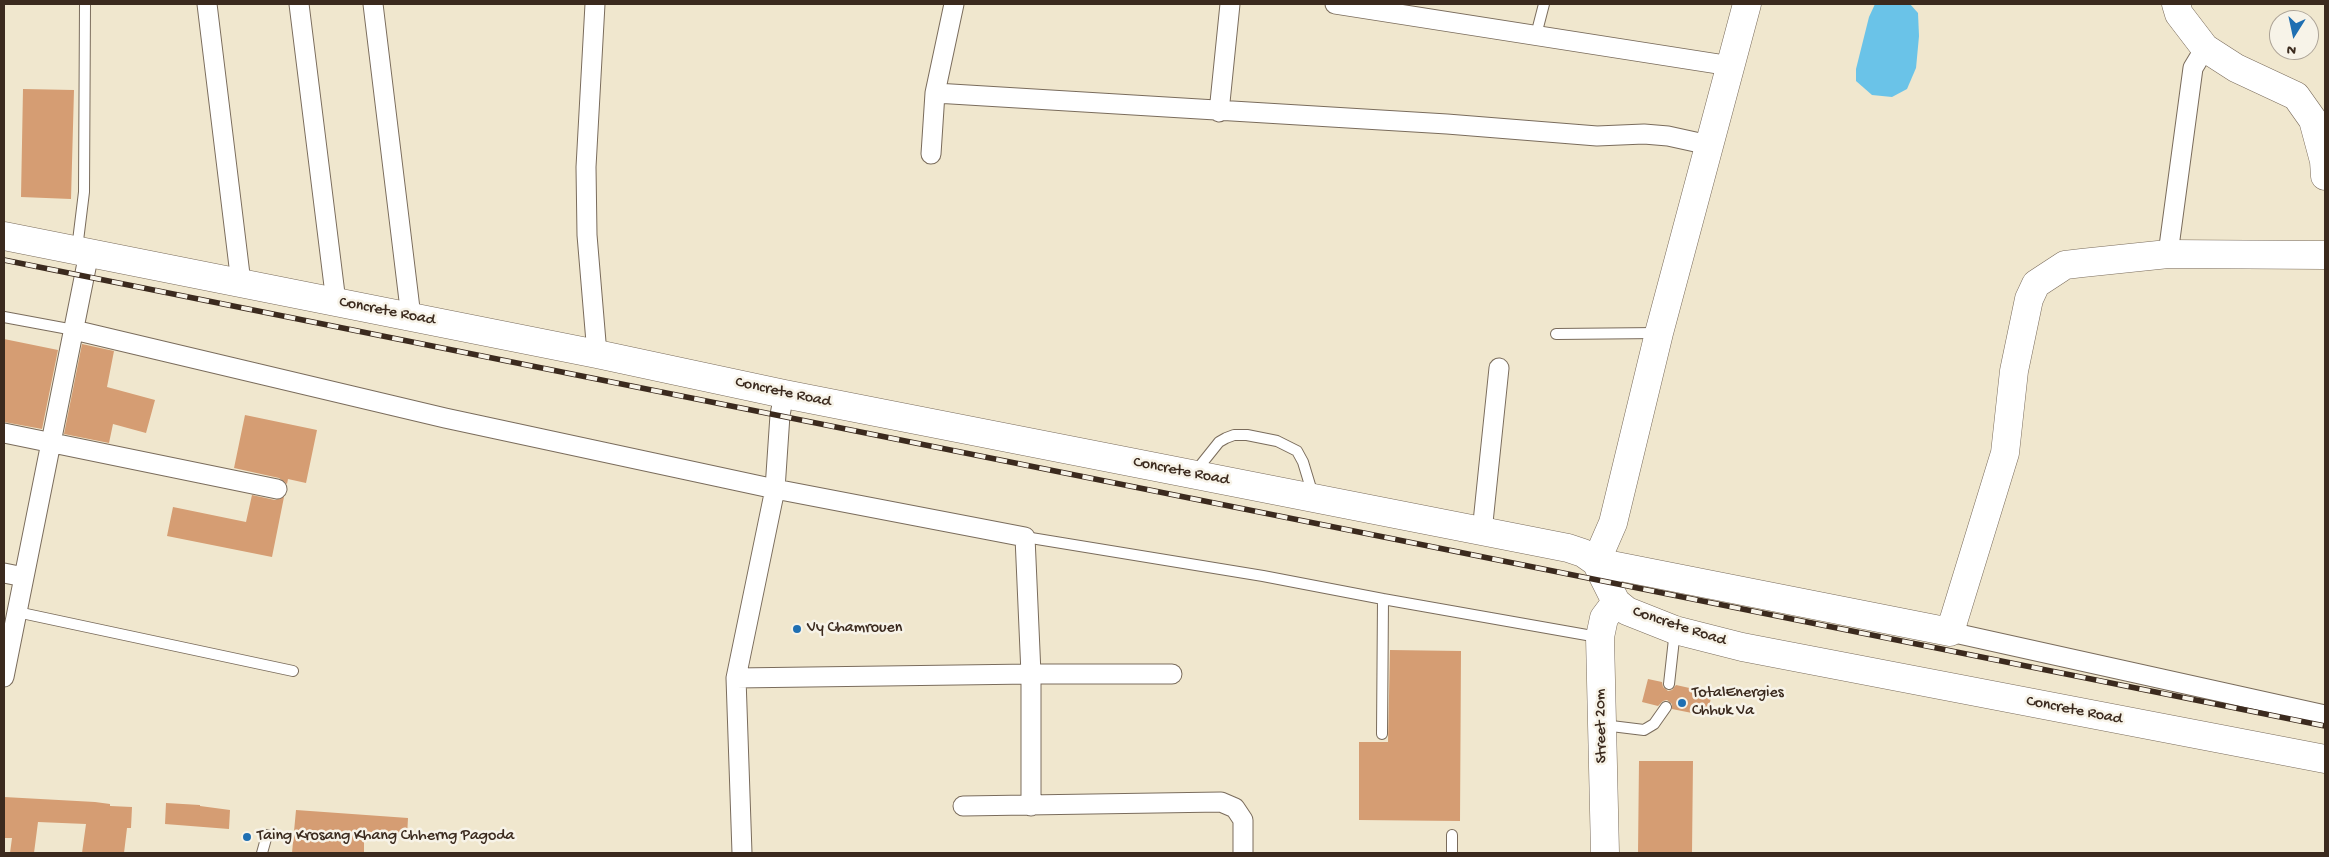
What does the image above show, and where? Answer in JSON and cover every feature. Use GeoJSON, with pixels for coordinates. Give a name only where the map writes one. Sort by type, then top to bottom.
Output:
{"type":"FeatureCollection","features":[{"type":"Feature","properties":{"kind":"main road"},"geometry":{"type":"LineString","coordinates":[[1748,4],[1659,334],[1612,523],[1596,562],[1950,632],[2005,453],[2014,371],[2028,299],[2036,284],[2065,265],[2168,254],[2325,255]]}},
{"type":"Feature","properties":{"kind":"main road"},"geometry":{"type":"LineString","coordinates":[[2176,4],[2180,14],[2205,48],[2236,68],[2296,96],[2313,120],[2324,161],[2325,176]]}},
{"type":"Feature","properties":{"kind":"main road","name":"Concrete Road"},"geometry":{"type":"LineString","coordinates":[[4,236],[597,354],[784,394],[1568,548],[1583,553],[1596,562],[1616,602],[1627,611],[1641,619],[1675,630],[1742,647],[2325,759]]}},
{"type":"Feature","properties":{"kind":"main road","name":"Street 20m"},"geometry":{"type":"LineString","coordinates":[[1605,853],[1600,637],[1604,618],[1616,602]]}},
{"type":"Feature","properties":{"kind":"street"},"geometry":{"type":"LineString","coordinates":[[207,4],[241,283]]}},
{"type":"Feature","properties":{"kind":"street"},"geometry":{"type":"LineString","coordinates":[[299,4],[336,302]]}},
{"type":"Feature","properties":{"kind":"street"},"geometry":{"type":"LineString","coordinates":[[373,4],[411,317]]}},
{"type":"Feature","properties":{"kind":"street"},"geometry":{"type":"LineString","coordinates":[[595,4],[586,167],[587,235],[597,354]]}},
{"type":"Feature","properties":{"kind":"street"},"geometry":{"type":"LineString","coordinates":[[931,154],[935,93],[954,4]]}},
{"type":"Feature","properties":{"kind":"street"},"geometry":{"type":"LineString","coordinates":[[1219,112],[1230,4]]}},
{"type":"Feature","properties":{"kind":"street"},"geometry":{"type":"LineString","coordinates":[[1335,4],[1731,66]]}},
{"type":"Feature","properties":{"kind":"street"},"geometry":{"type":"LineString","coordinates":[[2168,254],[2193,68],[2205,48]]}},
{"type":"Feature","properties":{"kind":"street"},"geometry":{"type":"LineString","coordinates":[[935,93],[1219,112],[1447,124],[1597,136],[1644,134],[1668,136],[1709,145]]}},
{"type":"Feature","properties":{"kind":"street"},"geometry":{"type":"LineString","coordinates":[[4,677],[74,330],[83,252]]}},
{"type":"Feature","properties":{"kind":"street"},"geometry":{"type":"LineString","coordinates":[[74,330],[445,418],[775,489],[1025,538],[1030,674],[1031,806]]}},
{"type":"Feature","properties":{"kind":"street"},"geometry":{"type":"LineString","coordinates":[[1482,532],[1498,368]]}},
{"type":"Feature","properties":{"kind":"street"},"geometry":{"type":"LineString","coordinates":[[742,853],[736,678],[775,489],[780,415],[784,394]]}},
{"type":"Feature","properties":{"kind":"street"},"geometry":{"type":"LineString","coordinates":[[4,432],[277,489]]}},
{"type":"Feature","properties":{"kind":"street"},"geometry":{"type":"LineString","coordinates":[[4,573],[24,578]]}},
{"type":"Feature","properties":{"kind":"street"},"geometry":{"type":"LineString","coordinates":[[1950,632],[2325,715]]}},
{"type":"Feature","properties":{"kind":"street"},"geometry":{"type":"LineString","coordinates":[[736,678],[1172,674]]}},
{"type":"Feature","properties":{"kind":"street"},"geometry":{"type":"LineString","coordinates":[[963,806],[1221,802],[1235,808],[1243,820],[1243,853]]}},
{"type":"Feature","properties":{"kind":"lane"},"geometry":{"type":"LineString","coordinates":[[83,252],[85,4]]}},
{"type":"Feature","properties":{"kind":"lane"},"geometry":{"type":"LineString","coordinates":[[1536,35],[1544,4]]}},
{"type":"Feature","properties":{"kind":"lane"},"geometry":{"type":"LineString","coordinates":[[4,317],[74,330]]}},
{"type":"Feature","properties":{"kind":"lane"},"geometry":{"type":"LineString","coordinates":[[1556,334],[1659,334]]}},
{"type":"Feature","properties":{"kind":"lane"},"geometry":{"type":"LineString","coordinates":[[1193,474],[1219,442],[1226,438],[1234,435],[1277,441],[1297,451],[1303,462],[1314,498]]}},
{"type":"Feature","properties":{"kind":"lane"},"geometry":{"type":"LineString","coordinates":[[1025,538],[1263,576],[1600,637]]}},
{"type":"Feature","properties":{"kind":"lane"},"geometry":{"type":"LineString","coordinates":[[1382,734],[1383,599]]}},
{"type":"Feature","properties":{"kind":"lane"},"geometry":{"type":"LineString","coordinates":[[17,612],[293,671]]}},
{"type":"Feature","properties":{"kind":"lane"},"geometry":{"type":"LineString","coordinates":[[1669,684],[1675,630]]}},
{"type":"Feature","properties":{"kind":"lane"},"geometry":{"type":"LineString","coordinates":[[1602,725],[1644,730],[1654,724],[1666,707]]}},
{"type":"Feature","properties":{"kind":"lane"},"geometry":{"type":"LineString","coordinates":[[262,853],[267,835]]}},
{"type":"Feature","properties":{"kind":"lane"},"geometry":{"type":"LineString","coordinates":[[1452,835],[1452,853]]}},
{"type":"Feature","properties":{"kind":"water"},"geometry":{"type":"Polygon","coordinates":[[[1875,4],[1910,4],[1918,13],[1919,36],[1916,68],[1907,89],[1892,97],[1872,95],[1856,81],[1856,69],[1869,17],[1875,4]]]}},
{"type":"Feature","properties":{"kind":"building"},"geometry":{"type":"Polygon","coordinates":[[[23,89],[74,90],[71,199],[21,197],[23,89]]]}},
{"type":"Feature","properties":{"kind":"building"},"geometry":{"type":"Polygon","coordinates":[[[4,339],[58,350],[42,429],[4,422],[4,339]]]}},
{"type":"Feature","properties":{"kind":"building"},"geometry":{"type":"Polygon","coordinates":[[[82,344],[114,351],[107,387],[155,400],[146,433],[113,424],[109,443],[64,434],[82,344]]]}},
{"type":"Feature","properties":{"kind":"building"},"geometry":{"type":"Polygon","coordinates":[[[245,415],[317,430],[306,483],[288,479],[287,484],[279,478],[234,468],[245,415]]]}},
{"type":"Feature","properties":{"kind":"building"},"geometry":{"type":"Polygon","coordinates":[[[252,495],[275,500],[284,497],[272,557],[167,536],[173,507],[246,522],[252,495]]]}},
{"type":"Feature","properties":{"kind":"building"},"geometry":{"type":"Polygon","coordinates":[[[1390,650],[1461,651],[1460,821],[1359,820],[1359,742],[1388,742],[1390,650]]]}},
{"type":"Feature","properties":{"kind":"building"},"geometry":{"type":"Polygon","coordinates":[[[1648,679],[1662,682],[1663,687],[1668,691],[1672,690],[1676,685],[1712,693],[1707,716],[1672,709],[1672,704],[1667,700],[1658,706],[1642,702],[1648,679]]]}},
{"type":"Feature","properties":{"kind":"building"},"geometry":{"type":"Polygon","coordinates":[[[1639,761],[1693,761],[1692,853],[1638,853],[1639,761]]]}},
{"type":"Feature","properties":{"kind":"building"},"geometry":{"type":"Polygon","coordinates":[[[4,797],[95,802],[110,804],[110,806],[132,807],[131,828],[127,828],[124,853],[82,853],[86,824],[38,822],[34,853],[10,853],[12,838],[4,838],[4,797]]]}},
{"type":"Feature","properties":{"kind":"building"},"geometry":{"type":"Polygon","coordinates":[[[166,803],[200,805],[230,810],[229,829],[165,824],[166,803]]]}},
{"type":"Feature","properties":{"kind":"building"},"geometry":{"type":"Polygon","coordinates":[[[296,810],[408,818],[407,837],[364,835],[364,853],[292,853],[296,810]]]}},
{"type":"Feature","properties":{"kind":"railway"},"geometry":{"type":"LineString","coordinates":[[4,260],[2325,726]]}},
{"type":"Feature","properties":{"kind":"place","name":"Vy Chamrouen"},"geometry":{"type":"Point","coordinates":[797,629]}},
{"type":"Feature","properties":{"kind":"place","name":"TotalEnergies Chhuk Va"},"geometry":{"type":"Point","coordinates":[1682,703]}},
{"type":"Feature","properties":{"kind":"place","name":"Taing Krosang Khang Chherng Pagoda"},"geometry":{"type":"Point","coordinates":[247,837]}}]}
